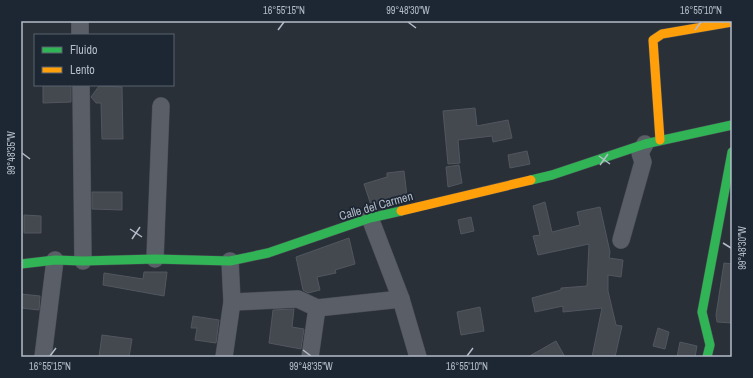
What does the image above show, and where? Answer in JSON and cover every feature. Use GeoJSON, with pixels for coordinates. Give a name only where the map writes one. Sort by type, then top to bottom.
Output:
{"type":"FeatureCollection","features":[{"type":"Feature","properties":{"kind":"street"},"geometry":{"type":"LineString","coordinates":[[80,21],[80,34]]}},
{"type":"Feature","properties":{"kind":"street"},"geometry":{"type":"LineString","coordinates":[[621,240],[643,162],[640,153],[653,142],[653,40],[662,34],[721,22]]}},
{"type":"Feature","properties":{"kind":"street"},"geometry":{"type":"LineString","coordinates":[[81,86],[83,261]]}},
{"type":"Feature","properties":{"kind":"street"},"geometry":{"type":"LineString","coordinates":[[155,259],[161,106]]}},
{"type":"Feature","properties":{"kind":"street","name":"Calle del Carmen"},"geometry":{"type":"LineString","coordinates":[[21,264],[55,260],[83,261],[155,259],[230,261],[268,253],[370,218],[552,175],[653,142],[732,125]]}},
{"type":"Feature","properties":{"kind":"street"},"geometry":{"type":"LineString","coordinates":[[707,357],[710,345],[702,312],[732,152]]}},
{"type":"Feature","properties":{"kind":"street"},"geometry":{"type":"LineString","coordinates":[[370,218],[401,299],[418,357]]}},
{"type":"Feature","properties":{"kind":"street"},"geometry":{"type":"LineString","coordinates":[[44,357],[55,260]]}},
{"type":"Feature","properties":{"kind":"street"},"geometry":{"type":"LineString","coordinates":[[224,357],[232,302],[230,261]]}},
{"type":"Feature","properties":{"kind":"street"},"geometry":{"type":"LineString","coordinates":[[232,302],[298,299],[317,308],[401,299]]}},
{"type":"Feature","properties":{"kind":"street"},"geometry":{"type":"LineString","coordinates":[[310,357],[317,308]]}},
{"type":"Feature","properties":{"kind":"building"},"geometry":{"type":"Polygon","coordinates":[[[43,86],[71,86],[71,102],[43,103],[43,86]]]}},
{"type":"Feature","properties":{"kind":"building"},"geometry":{"type":"Polygon","coordinates":[[[99,86],[122,87],[123,139],[102,139],[101,103],[96,103],[91,97],[99,86]]]}},
{"type":"Feature","properties":{"kind":"building"},"geometry":{"type":"Polygon","coordinates":[[[475,108],[477,126],[508,120],[512,138],[493,142],[492,136],[458,140],[460,163],[448,164],[443,111],[475,108]]]}},
{"type":"Feature","properties":{"kind":"building"},"geometry":{"type":"Polygon","coordinates":[[[527,151],[530,164],[510,168],[508,155],[527,151]]]}},
{"type":"Feature","properties":{"kind":"building"},"geometry":{"type":"Polygon","coordinates":[[[459,165],[462,183],[448,187],[446,167],[459,165]]]}},
{"type":"Feature","properties":{"kind":"building"},"geometry":{"type":"Polygon","coordinates":[[[404,171],[407,196],[371,205],[364,184],[387,177],[387,173],[404,171]]]}},
{"type":"Feature","properties":{"kind":"building"},"geometry":{"type":"Polygon","coordinates":[[[92,192],[122,192],[122,210],[92,209],[92,192]]]}},
{"type":"Feature","properties":{"kind":"building"},"geometry":{"type":"Polygon","coordinates":[[[545,202],[552,232],[580,225],[577,212],[600,207],[610,252],[609,258],[623,260],[621,277],[608,275],[608,291],[616,325],[622,326],[615,357],[592,357],[602,308],[563,312],[563,306],[535,312],[532,298],[561,290],[561,288],[587,286],[589,244],[538,255],[533,236],[540,235],[533,206],[545,202]]]}},
{"type":"Feature","properties":{"kind":"building"},"geometry":{"type":"Polygon","coordinates":[[[24,215],[41,216],[41,233],[24,233],[24,215]]]}},
{"type":"Feature","properties":{"kind":"building"},"geometry":{"type":"Polygon","coordinates":[[[471,217],[474,231],[461,234],[458,220],[471,217]]]}},
{"type":"Feature","properties":{"kind":"building"},"geometry":{"type":"Polygon","coordinates":[[[349,238],[355,264],[335,270],[336,273],[317,277],[320,290],[308,293],[303,290],[296,257],[349,238]]]}},
{"type":"Feature","properties":{"kind":"building"},"geometry":{"type":"Polygon","coordinates":[[[724,263],[732,264],[732,323],[717,322],[716,315],[724,263]]]}},
{"type":"Feature","properties":{"kind":"building"},"geometry":{"type":"Polygon","coordinates":[[[144,272],[167,272],[164,296],[103,285],[104,273],[143,279],[144,272]]]}},
{"type":"Feature","properties":{"kind":"building"},"geometry":{"type":"Polygon","coordinates":[[[21,294],[40,296],[39,310],[21,308],[21,294]]]}},
{"type":"Feature","properties":{"kind":"building"},"geometry":{"type":"Polygon","coordinates":[[[480,307],[484,331],[461,335],[457,312],[480,307]]]}},
{"type":"Feature","properties":{"kind":"building"},"geometry":{"type":"Polygon","coordinates":[[[294,309],[292,327],[304,329],[301,349],[269,343],[273,310],[294,309]]]}},
{"type":"Feature","properties":{"kind":"building"},"geometry":{"type":"Polygon","coordinates":[[[193,316],[219,320],[216,343],[195,340],[197,328],[191,328],[193,316]]]}},
{"type":"Feature","properties":{"kind":"building"},"geometry":{"type":"Polygon","coordinates":[[[658,328],[669,332],[665,349],[653,346],[658,328]]]}},
{"type":"Feature","properties":{"kind":"building"},"geometry":{"type":"Polygon","coordinates":[[[102,335],[132,339],[129,357],[99,357],[102,335]]]}},
{"type":"Feature","properties":{"kind":"building"},"geometry":{"type":"Polygon","coordinates":[[[556,341],[565,357],[528,357],[556,341]]]}},
{"type":"Feature","properties":{"kind":"building"},"geometry":{"type":"Polygon","coordinates":[[[680,342],[697,346],[695,357],[677,357],[680,342]]]}},
{"type":"Feature","properties":{"kind":"traffic: fast"},"geometry":{"type":"LineString","coordinates":[[531,180],[552,175],[645,144],[732,125]]}},
{"type":"Feature","properties":{"kind":"traffic: fast"},"geometry":{"type":"LineString","coordinates":[[707,357],[710,345],[702,312],[732,152]]}},
{"type":"Feature","properties":{"kind":"traffic: fast"},"geometry":{"type":"LineString","coordinates":[[21,264],[55,260],[83,261],[155,259],[230,261],[268,253],[370,218],[401,211]]}},
{"type":"Feature","properties":{"kind":"traffic: slow"},"geometry":{"type":"LineString","coordinates":[[660,140],[653,40],[662,34],[732,22]]}},
{"type":"Feature","properties":{"kind":"traffic: slow"},"geometry":{"type":"LineString","coordinates":[[401,211],[531,180]]}}]}
